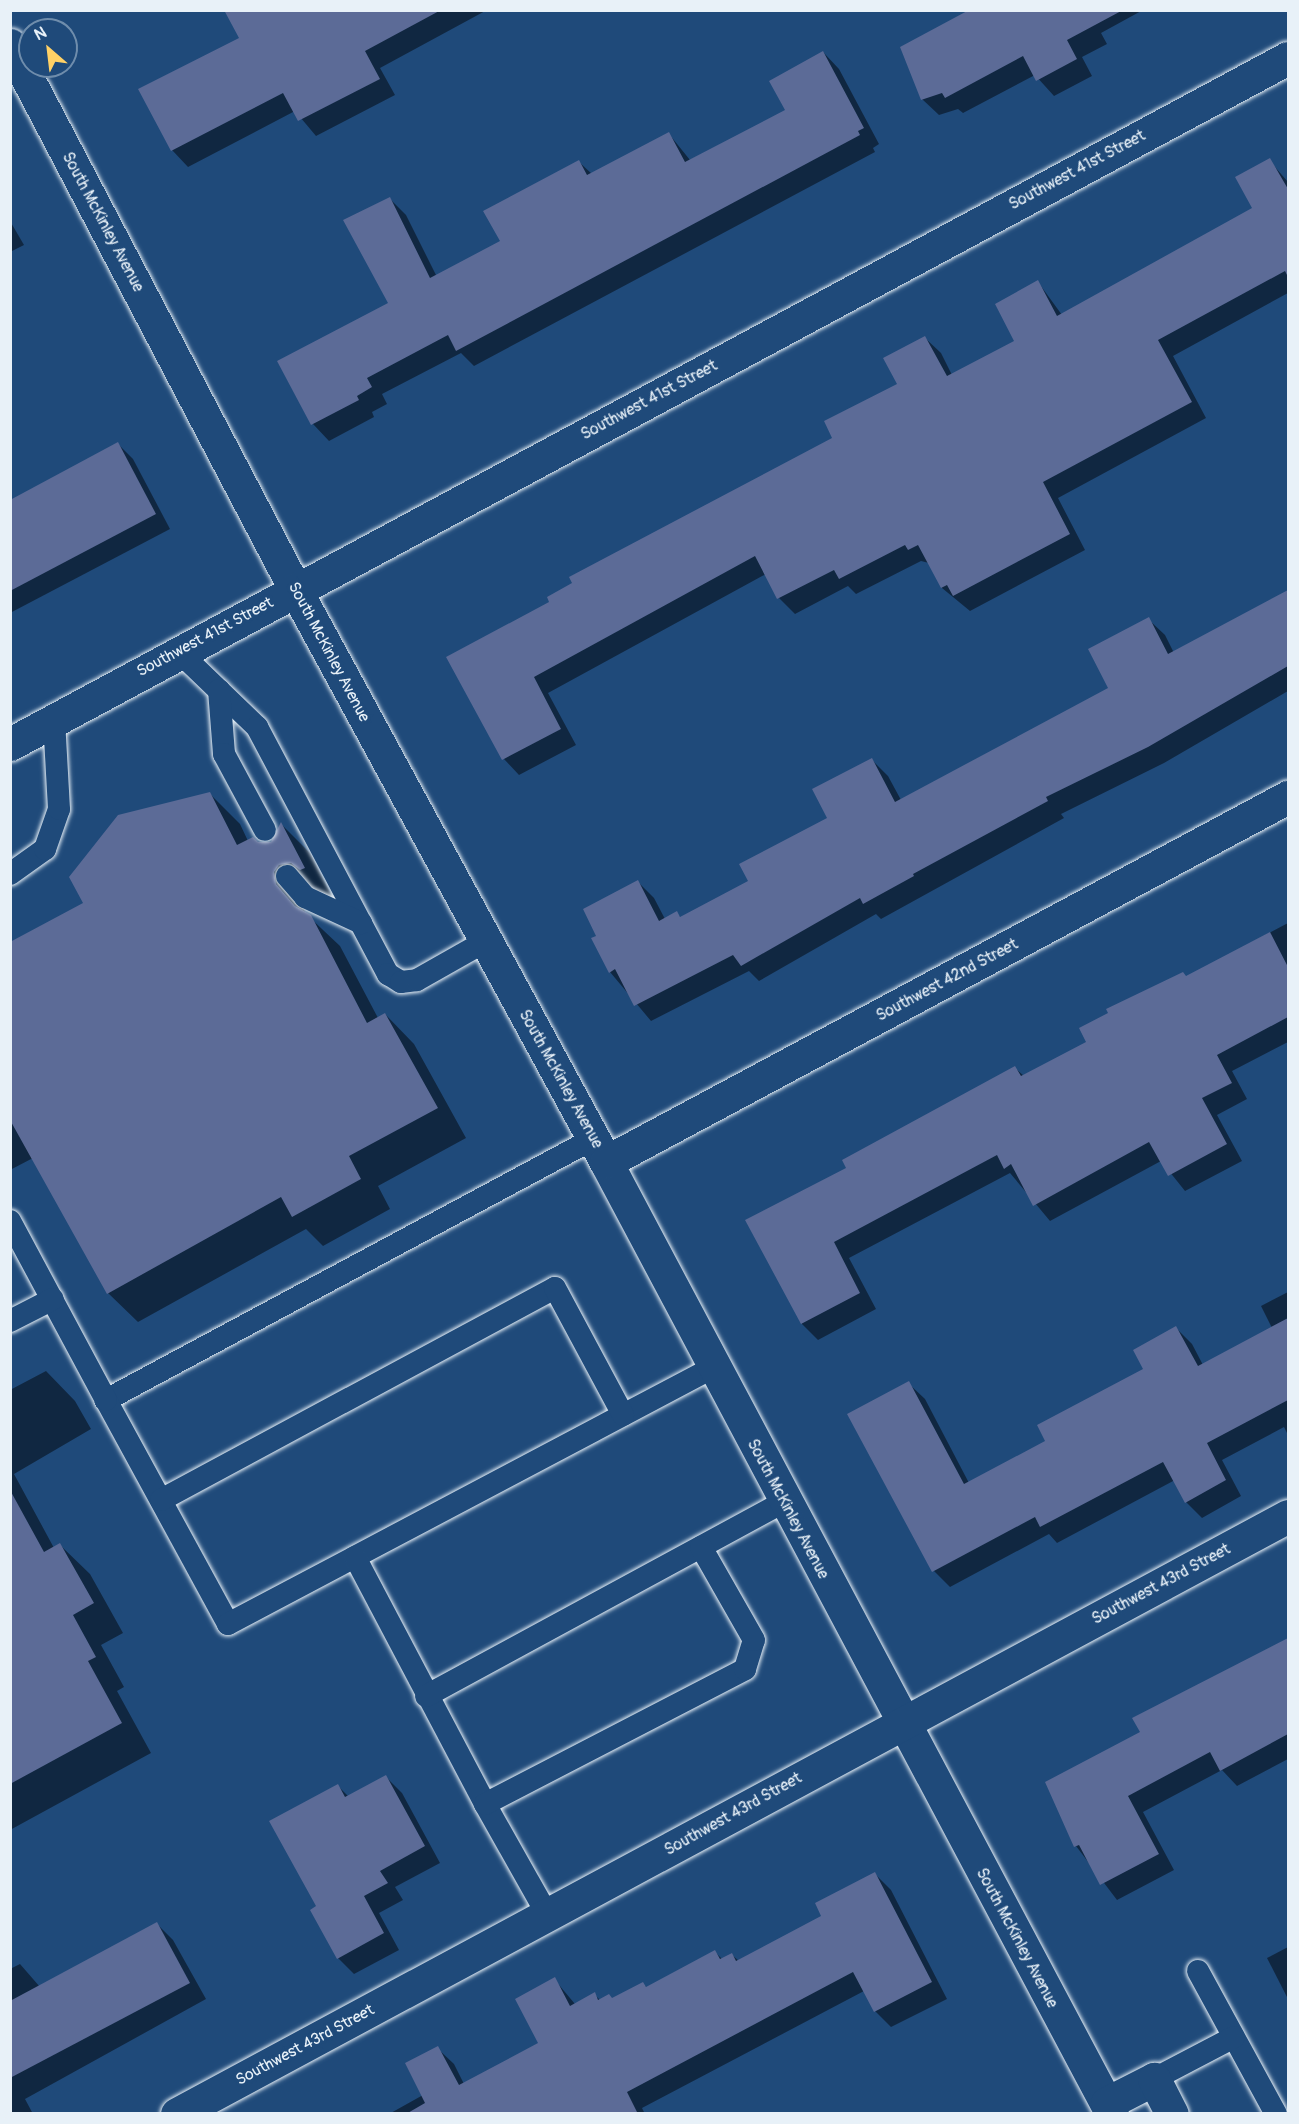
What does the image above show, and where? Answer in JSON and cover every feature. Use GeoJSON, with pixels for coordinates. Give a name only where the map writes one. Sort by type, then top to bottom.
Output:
{"type":"FeatureCollection","features":[{"type":"Feature","properties":{"kind":"street","name":"South McKinley Avenue"},"geometry":{"type":"LineString","coordinates":[[10,45],[295,589],[600,1150],[784,1502],[1109,2108]]}},
{"type":"Feature","properties":{"kind":"street","name":"Southwest 41st Street"},"geometry":{"type":"LineString","coordinates":[[10,744],[178,651],[1288,58]]}},
{"type":"Feature","properties":{"kind":"street","name":"Southwest 42nd Street"},"geometry":{"type":"LineString","coordinates":[[600,1150],[1288,797]]}},
{"type":"Feature","properties":{"kind":"street","name":"Southwest 43rd Street"},"geometry":{"type":"LineString","coordinates":[[177,2114],[548,1916],[901,1722],[1288,1516]]}},
{"type":"Feature","properties":{"kind":"street"},"geometry":{"type":"LineString","coordinates":[[1109,2108],[1154,2079],[1172,2114]]}},
{"type":"Feature","properties":{"kind":"lane"},"geometry":{"type":"LineString","coordinates":[[178,651],[257,727],[388,974],[400,982],[417,980],[486,941]]}},
{"type":"Feature","properties":{"kind":"lane"},"geometry":{"type":"LineString","coordinates":[[219,690],[224,754],[265,830]]}},
{"type":"Feature","properties":{"kind":"lane"},"geometry":{"type":"LineString","coordinates":[[10,874],[45,849],[59,809],[54,720]]}},
{"type":"Feature","properties":{"kind":"lane"},"geometry":{"type":"LineString","coordinates":[[287,876],[305,897],[361,923]]}},
{"type":"Feature","properties":{"kind":"lane"},"geometry":{"type":"LineString","coordinates":[[106,1400],[600,1150]]}},
{"type":"Feature","properties":{"kind":"lane"},"geometry":{"type":"LineString","coordinates":[[10,1221],[228,1624],[714,1367]]}},
{"type":"Feature","properties":{"kind":"lane"},"geometry":{"type":"LineString","coordinates":[[161,1500],[555,1288],[623,1415]]}},
{"type":"Feature","properties":{"kind":"lane"},"geometry":{"type":"LineString","coordinates":[[10,1322],[53,1299]]}},
{"type":"Feature","properties":{"kind":"lane"},"geometry":{"type":"LineString","coordinates":[[426,1696],[784,1502]]}},
{"type":"Feature","properties":{"kind":"lane"},"geometry":{"type":"LineString","coordinates":[[484,1804],[745,1669],[754,1640],[701,1547]]}},
{"type":"Feature","properties":{"kind":"lane"},"geometry":{"type":"LineString","coordinates":[[355,1557],[484,1804],[548,1916]]}},
{"type":"Feature","properties":{"kind":"lane"},"geometry":{"type":"LineString","coordinates":[[1198,1971],[1276,2114]]}},
{"type":"Feature","properties":{"kind":"lane"},"geometry":{"type":"LineString","coordinates":[[1154,2079],[1234,2037]]}},
{"type":"Feature","properties":{"kind":"building"},"geometry":{"type":"Polygon","coordinates":[[[224,10],[441,10],[365,51],[380,79],[298,121],[283,93],[171,151],[138,89],[239,38],[224,10]]]}},
{"type":"Feature","properties":{"kind":"building"},"geometry":{"type":"Polygon","coordinates":[[[969,10],[1123,10],[1067,40],[1077,59],[1036,81],[1023,56],[945,98],[942,93],[921,100],[900,47],[969,10]]]}},
{"type":"Feature","properties":{"kind":"building"},"geometry":{"type":"Polygon","coordinates":[[[823,51],[864,128],[858,131],[860,135],[456,351],[448,335],[367,378],[372,387],[357,396],[359,400],[311,425],[277,361],[388,303],[343,220],[390,197],[430,278],[500,241],[483,211],[579,160],[587,175],[669,132],[685,162],[785,110],[769,81],[823,51]]]}},
{"type":"Feature","properties":{"kind":"building"},"geometry":{"type":"Polygon","coordinates":[[[1270,158],[1288,189],[1288,277],[1285,271],[1158,340],[1192,402],[1043,482],[1070,534],[953,596],[947,585],[941,588],[918,545],[908,550],[905,545],[839,579],[834,570],[777,599],[755,556],[534,677],[561,729],[502,760],[446,657],[549,602],[547,597],[572,583],[569,577],[832,438],[824,421],[897,384],[883,358],[925,336],[947,376],[1014,341],[995,304],[1038,280],[1057,316],[1252,208],[1235,177],[1270,158]]]}},
{"type":"Feature","properties":{"kind":"building"},"geometry":{"type":"Polygon","coordinates":[[[118,442],[156,514],[10,591],[10,500],[118,442]]]}},
{"type":"Feature","properties":{"kind":"building"},"geometry":{"type":"Polygon","coordinates":[[[1288,590],[1288,666],[1148,747],[1046,797],[1048,801],[913,874],[914,876],[863,904],[860,898],[741,966],[733,955],[634,1006],[615,969],[609,973],[591,938],[596,936],[583,909],[638,880],[659,921],[677,911],[680,917],[748,881],[739,864],[827,818],[812,789],[872,758],[895,802],[1108,688],[1088,649],[1149,617],[1168,654],[1288,590]]]}},
{"type":"Feature","properties":{"kind":"building"},"geometry":{"type":"Polygon","coordinates":[[[210,792],[237,845],[253,837],[258,842],[271,842],[281,822],[305,868],[300,870],[291,863],[279,865],[274,872],[276,884],[295,906],[311,915],[367,1023],[385,1013],[438,1108],[349,1156],[361,1179],[292,1217],[281,1197],[107,1294],[10,1120],[10,942],[83,903],[69,877],[118,815],[210,792]]]}},
{"type":"Feature","properties":{"kind":"building"},"geometry":{"type":"Polygon","coordinates":[[[1270,932],[1288,967],[1288,1017],[1217,1055],[1232,1083],[1202,1098],[1227,1144],[1168,1176],[1149,1142],[1033,1206],[1011,1164],[1004,1169],[997,1155],[834,1242],[860,1293],[801,1324],[745,1220],[846,1168],[842,1160],[1015,1066],[1021,1076],[1086,1042],[1079,1028],[1108,1013],[1106,1009],[1183,972],[1186,976],[1270,932]]]}},
{"type":"Feature","properties":{"kind":"building"},"geometry":{"type":"Polygon","coordinates":[[[1288,1318],[1288,1400],[1207,1443],[1226,1480],[1185,1503],[1163,1462],[1040,1527],[1035,1517],[932,1572],[847,1414],[909,1381],[964,1484],[1045,1441],[1037,1425],[1143,1369],[1133,1350],[1176,1326],[1198,1366],[1288,1318]]]}},
{"type":"Feature","properties":{"kind":"building"},"geometry":{"type":"Polygon","coordinates":[[[10,1490],[44,1552],[60,1543],[94,1603],[73,1615],[96,1657],[88,1661],[122,1723],[10,1784],[10,1490]]]}},
{"type":"Feature","properties":{"kind":"building"},"geometry":{"type":"Polygon","coordinates":[[[1288,1638],[1288,1734],[1220,1771],[1210,1752],[1128,1796],[1159,1854],[1100,1885],[1079,1845],[1074,1847],[1045,1782],[1140,1732],[1132,1718],[1288,1638]]]}},
{"type":"Feature","properties":{"kind":"building"},"geometry":{"type":"Polygon","coordinates":[[[386,1775],[425,1846],[380,1871],[388,1883],[364,1896],[384,1933],[337,1959],[310,1910],[316,1906],[269,1821],[338,1784],[345,1797],[386,1775]]]}},
{"type":"Feature","properties":{"kind":"building"},"geometry":{"type":"Polygon","coordinates":[[[875,1872],[932,1982],[874,2012],[853,1972],[627,2092],[638,2114],[406,2114],[425,2103],[405,2063],[438,2046],[459,2085],[538,2043],[515,1999],[555,1977],[570,2006],[595,1992],[598,2000],[609,1994],[612,1998],[643,1982],[646,1987],[715,1950],[720,1959],[732,1953],[736,1961],[821,1916],[815,1903],[875,1872]]]}},
{"type":"Feature","properties":{"kind":"building"},"geometry":{"type":"Polygon","coordinates":[[[157,1922],[190,1983],[10,2078],[10,2001],[157,1922]]]}}]}
